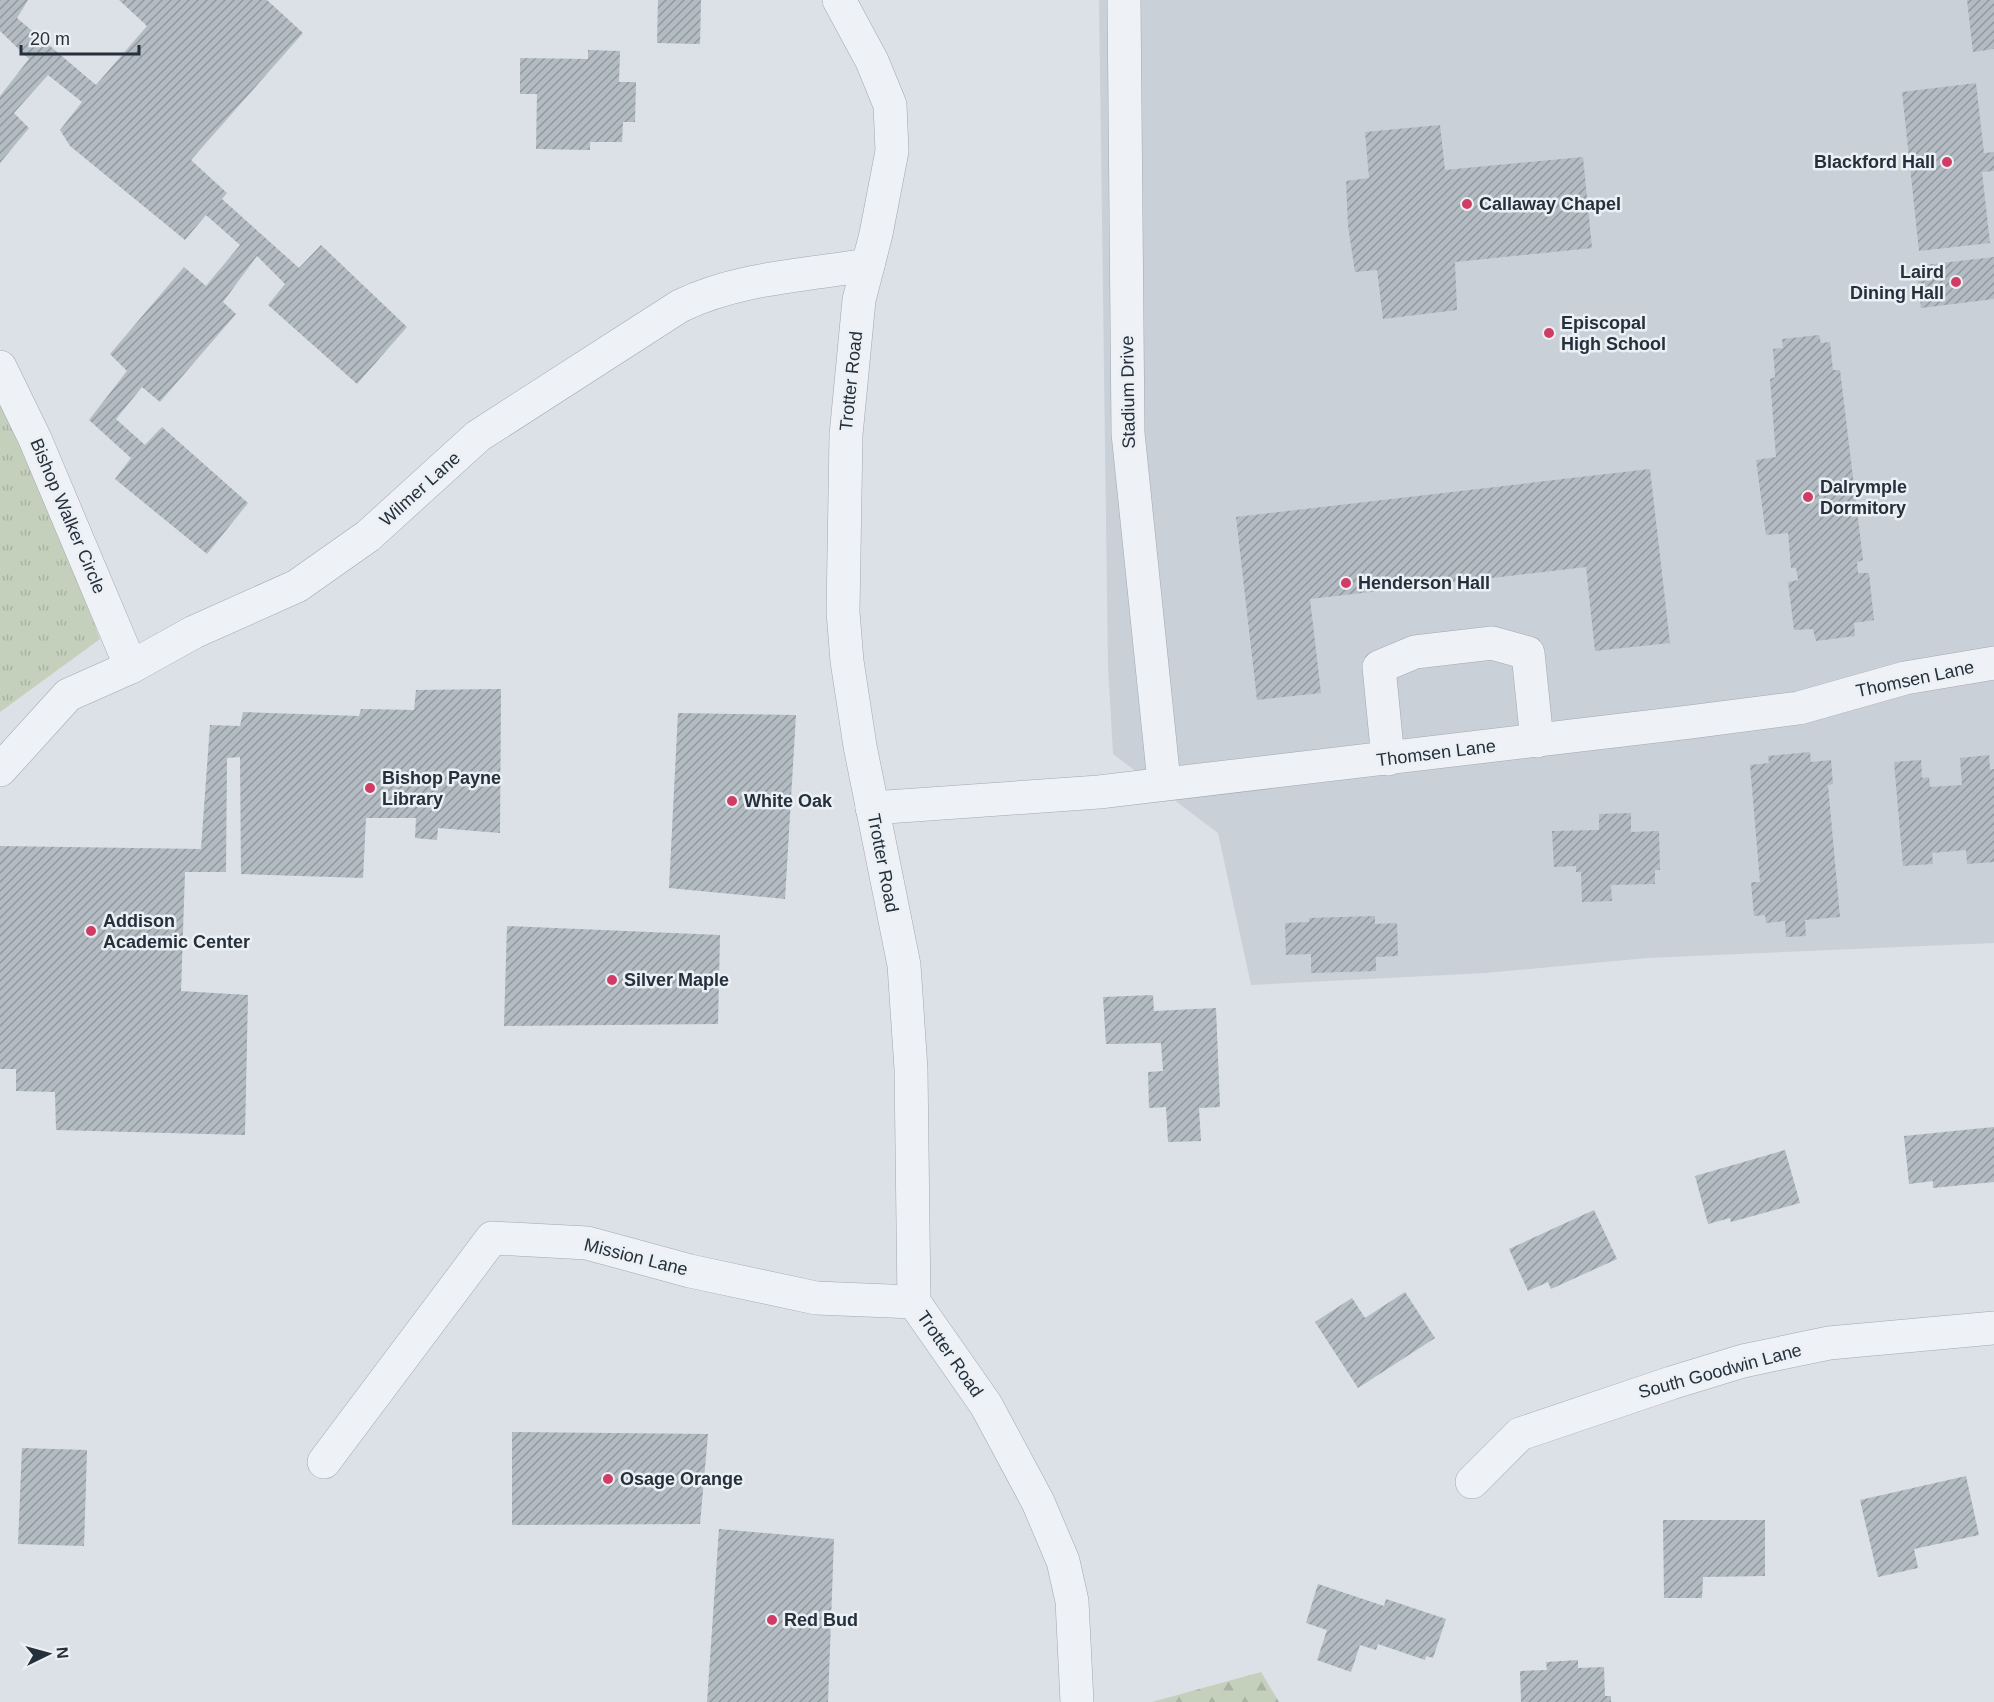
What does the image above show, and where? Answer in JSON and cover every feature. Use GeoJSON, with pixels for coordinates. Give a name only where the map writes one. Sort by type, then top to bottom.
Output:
{"type":"FeatureCollection","features":[{"type":"Feature","properties":{"kind":"street","name":"Trotter Road"},"geometry":{"type":"LineString","coordinates":[[839,0],[872,61],[890,105],[892,152],[860,300],[846,435],[843,612],[850,682],[872,808],[904,965],[911,1069],[914,1302],[986,1405],[1038,1502],[1063,1561],[1072,1601],[1077,1702]]}},
{"type":"Feature","properties":{"kind":"street","name":"Stadium Drive"},"geometry":{"type":"LineString","coordinates":[[1124,0],[1128,433],[1164,782]]}},
{"type":"Feature","properties":{"kind":"street","name":"Wilmer Lane"},"geometry":{"type":"LineString","coordinates":[[0,770],[68,695],[131,667],[194,632],[297,586],[368,536],[478,436],[680,306],[702,295],[729,288],[868,265]]}},
{"type":"Feature","properties":{"kind":"street","name":"Bishop Walker Circle"},"geometry":{"type":"LineString","coordinates":[[0,367],[36,439],[131,667]]}},
{"type":"Feature","properties":{"kind":"street"},"geometry":{"type":"LineString","coordinates":[[1388,759],[1379,667],[1415,652],[1481,644],[1492,643],[1528,653],[1537,741]]}},
{"type":"Feature","properties":{"kind":"street","name":"Thomsen Lane"},"geometry":{"type":"LineString","coordinates":[[872,808],[1099,792],[1164,782],[1388,759],[1799,708],[1905,678],[1994,663]]}},
{"type":"Feature","properties":{"kind":"street","name":"Mission Lane"},"geometry":{"type":"LineString","coordinates":[[324,1462],[492,1238],[587,1243],[690,1271],[816,1298],[914,1302]]}},
{"type":"Feature","properties":{"kind":"street","name":"South Goodwin Lane"},"geometry":{"type":"LineString","coordinates":[[1473,1482],[1520,1434],[1702,1374],[1829,1343],[1994,1328]]}},
{"type":"Feature","properties":{"kind":"shaded area","name":"Episcopal High School"},"geometry":{"type":"Polygon","coordinates":[[[1099,0],[1994,0],[1994,943],[1647,958],[1485,973],[1251,985],[1218,833],[1113,754],[1108,666],[1099,0]]]}},
{"type":"Feature","properties":{"kind":"green space"},"geometry":{"type":"Polygon","coordinates":[[[0,392],[100,639],[0,712],[0,392]]]}},
{"type":"Feature","properties":{"kind":"green space"},"geometry":{"type":"Polygon","coordinates":[[[1261,1672],[1279,1702],[1152,1702],[1261,1672]]]}},
{"type":"Feature","properties":{"kind":"building"},"geometry":{"type":"Polygon","coordinates":[[[0,0],[28,0],[17,18],[96,85],[147,26],[119,0],[267,0],[303,33],[191,160],[227,193],[222,199],[299,268],[321,245],[407,327],[357,384],[268,305],[285,284],[257,256],[223,302],[236,314],[160,402],[142,387],[116,419],[145,445],[162,427],[248,503],[207,554],[115,479],[131,458],[89,420],[127,371],[110,354],[184,267],[206,286],[240,245],[206,215],[185,240],[70,146],[60,130],[82,102],[48,75],[14,113],[29,128],[0,163],[0,96],[29,59],[0,31],[0,0]]]}},
{"type":"Feature","properties":{"kind":"building"},"geometry":{"type":"Polygon","coordinates":[[[658,0],[701,0],[700,44],[657,43],[658,0]]]}},
{"type":"Feature","properties":{"kind":"building"},"geometry":{"type":"Polygon","coordinates":[[[1967,0],[1994,0],[1994,49],[1973,52],[1967,0]]]}},
{"type":"Feature","properties":{"kind":"building"},"geometry":{"type":"Polygon","coordinates":[[[588,50],[620,51],[619,82],[636,82],[635,122],[623,122],[622,142],[590,142],[590,150],[536,149],[537,94],[520,94],[520,58],[588,59],[588,50]]]}},
{"type":"Feature","properties":{"kind":"building","name":"Blackford Hall"},"geometry":{"type":"Polygon","coordinates":[[[1976,83],[1984,153],[1994,152],[1994,171],[1982,172],[1990,243],[1919,251],[1902,92],[1976,83]]]}},
{"type":"Feature","properties":{"kind":"building","name":"Callaway Chapel"},"geometry":{"type":"Polygon","coordinates":[[[1440,125],[1445,170],[1583,157],[1592,248],[1455,262],[1457,310],[1383,319],[1377,270],[1355,272],[1348,226],[1346,181],[1369,178],[1365,132],[1440,125]]]}},
{"type":"Feature","properties":{"kind":"building","name":"Laird Dining Hall"},"geometry":{"type":"Polygon","coordinates":[[[1994,257],[1994,299],[1921,308],[1916,266],[1994,257]]]}},
{"type":"Feature","properties":{"kind":"building","name":"Dalrymple Dormitory"},"geometry":{"type":"Polygon","coordinates":[[[1819,335],[1821,343],[1830,342],[1833,370],[1840,370],[1863,560],[1857,562],[1858,573],[1869,573],[1874,620],[1854,623],[1855,636],[1816,641],[1813,629],[1794,630],[1788,582],[1798,580],[1796,568],[1791,568],[1788,533],[1766,535],[1756,460],[1776,457],[1770,379],[1775,377],[1773,349],[1783,348],[1782,339],[1819,335]]]}},
{"type":"Feature","properties":{"kind":"building","name":"Henderson Hall"},"geometry":{"type":"Polygon","coordinates":[[[1650,469],[1670,643],[1595,651],[1586,567],[1310,599],[1321,693],[1257,700],[1236,517],[1650,469]]]}},
{"type":"Feature","properties":{"kind":"building"},"geometry":{"type":"Polygon","coordinates":[[[501,689],[500,833],[438,828],[437,840],[415,838],[416,818],[366,818],[363,878],[241,874],[240,757],[227,758],[226,872],[185,872],[181,991],[248,995],[245,1135],[56,1130],[55,1092],[16,1091],[16,1069],[0,1069],[0,846],[201,849],[210,725],[240,726],[243,712],[359,716],[361,709],[414,710],[416,690],[501,689]]]}},
{"type":"Feature","properties":{"kind":"building","name":"White Oak"},"geometry":{"type":"Polygon","coordinates":[[[678,713],[796,715],[785,899],[669,888],[678,713]]]}},
{"type":"Feature","properties":{"kind":"building"},"geometry":{"type":"Polygon","coordinates":[[[1810,752],[1811,762],[1831,760],[1833,784],[1828,785],[1840,917],[1805,920],[1806,936],[1786,937],[1785,921],[1766,923],[1765,915],[1754,916],[1751,882],[1760,882],[1750,765],[1769,763],[1768,756],[1810,752]]]}},
{"type":"Feature","properties":{"kind":"building"},"geometry":{"type":"Polygon","coordinates":[[[1989,755],[1990,770],[1994,769],[1994,862],[1967,864],[1966,850],[1932,853],[1933,864],[1903,866],[1894,762],[1921,760],[1922,778],[1929,777],[1930,787],[1962,785],[1960,758],[1989,755]]]}},
{"type":"Feature","properties":{"kind":"building"},"geometry":{"type":"Polygon","coordinates":[[[1631,813],[1631,832],[1659,831],[1660,870],[1655,870],[1655,884],[1611,885],[1612,901],[1582,902],[1581,872],[1576,872],[1576,866],[1554,867],[1552,831],[1599,830],[1599,814],[1631,813]]]}},
{"type":"Feature","properties":{"kind":"building"},"geometry":{"type":"Polygon","coordinates":[[[1375,916],[1375,924],[1397,923],[1398,956],[1376,957],[1376,971],[1311,973],[1311,954],[1286,955],[1285,923],[1309,922],[1309,918],[1375,916]]]}},
{"type":"Feature","properties":{"kind":"building","name":"Silver Maple"},"geometry":{"type":"Polygon","coordinates":[[[507,926],[720,935],[718,1024],[504,1026],[507,926]]]}},
{"type":"Feature","properties":{"kind":"building"},"geometry":{"type":"Polygon","coordinates":[[[1153,995],[1154,1011],[1216,1008],[1220,1107],[1199,1108],[1201,1141],[1168,1142],[1166,1107],[1149,1108],[1148,1072],[1163,1071],[1161,1043],[1106,1044],[1103,997],[1153,995]]]}},
{"type":"Feature","properties":{"kind":"building"},"geometry":{"type":"Polygon","coordinates":[[[1994,1127],[1994,1182],[1933,1188],[1933,1181],[1909,1184],[1904,1136],[1994,1127]]]}},
{"type":"Feature","properties":{"kind":"building"},"geometry":{"type":"Polygon","coordinates":[[[1785,1150],[1800,1203],[1731,1222],[1730,1218],[1708,1224],[1695,1176],[1785,1150]]]}},
{"type":"Feature","properties":{"kind":"building"},"geometry":{"type":"Polygon","coordinates":[[[1594,1210],[1617,1259],[1551,1289],[1548,1282],[1528,1291],[1509,1249],[1594,1210]]]}},
{"type":"Feature","properties":{"kind":"building"},"geometry":{"type":"Polygon","coordinates":[[[1405,1292],[1435,1338],[1358,1388],[1315,1322],[1352,1298],[1365,1318],[1405,1292]]]}},
{"type":"Feature","properties":{"kind":"building","name":"Osage Orange"},"geometry":{"type":"Polygon","coordinates":[[[512,1432],[708,1434],[700,1524],[512,1525],[512,1432]]]}},
{"type":"Feature","properties":{"kind":"building"},"geometry":{"type":"Polygon","coordinates":[[[22,1448],[87,1450],[84,1546],[18,1544],[22,1448]]]}},
{"type":"Feature","properties":{"kind":"building"},"geometry":{"type":"Polygon","coordinates":[[[1966,1476],[1979,1535],[1914,1549],[1918,1568],[1878,1577],[1860,1500],[1966,1476]]]}},
{"type":"Feature","properties":{"kind":"building"},"geometry":{"type":"Polygon","coordinates":[[[1663,1520],[1765,1520],[1765,1576],[1703,1577],[1702,1598],[1664,1598],[1663,1520]]]}},
{"type":"Feature","properties":{"kind":"building","name":"Red Bud"},"geometry":{"type":"Polygon","coordinates":[[[719,1529],[834,1539],[828,1702],[707,1702],[719,1529]]]}},
{"type":"Feature","properties":{"kind":"building"},"geometry":{"type":"Polygon","coordinates":[[[1318,1584],[1384,1606],[1386,1599],[1446,1619],[1433,1658],[1426,1656],[1425,1660],[1378,1644],[1376,1650],[1360,1645],[1351,1672],[1317,1660],[1327,1630],[1306,1623],[1318,1584]]]}},
{"type":"Feature","properties":{"kind":"building"},"geometry":{"type":"Polygon","coordinates":[[[1578,1660],[1578,1668],[1604,1667],[1605,1696],[1611,1696],[1611,1702],[1521,1702],[1520,1671],[1547,1670],[1546,1662],[1578,1660]]]}},
{"type":"Feature","properties":{"kind":"place","name":"Blackford Hall"},"geometry":{"type":"Point","coordinates":[1947,162]}},
{"type":"Feature","properties":{"kind":"place","name":"Callaway Chapel"},"geometry":{"type":"Point","coordinates":[1467,204]}},
{"type":"Feature","properties":{"kind":"place","name":"Laird Dining Hall"},"geometry":{"type":"Point","coordinates":[1956,282]}},
{"type":"Feature","properties":{"kind":"place","name":"Episcopal High School"},"geometry":{"type":"Point","coordinates":[1549,333]}},
{"type":"Feature","properties":{"kind":"place","name":"Dalrymple Dormitory"},"geometry":{"type":"Point","coordinates":[1808,497]}},
{"type":"Feature","properties":{"kind":"place","name":"Henderson Hall"},"geometry":{"type":"Point","coordinates":[1346,583]}},
{"type":"Feature","properties":{"kind":"place","name":"Bishop Payne Library"},"geometry":{"type":"Point","coordinates":[370,788]}},
{"type":"Feature","properties":{"kind":"place","name":"White Oak"},"geometry":{"type":"Point","coordinates":[732,801]}},
{"type":"Feature","properties":{"kind":"place","name":"Addison Academic Center"},"geometry":{"type":"Point","coordinates":[91,931]}},
{"type":"Feature","properties":{"kind":"place","name":"Silver Maple"},"geometry":{"type":"Point","coordinates":[612,980]}},
{"type":"Feature","properties":{"kind":"place","name":"Osage Orange"},"geometry":{"type":"Point","coordinates":[608,1479]}},
{"type":"Feature","properties":{"kind":"place","name":"Red Bud"},"geometry":{"type":"Point","coordinates":[772,1620]}}]}
